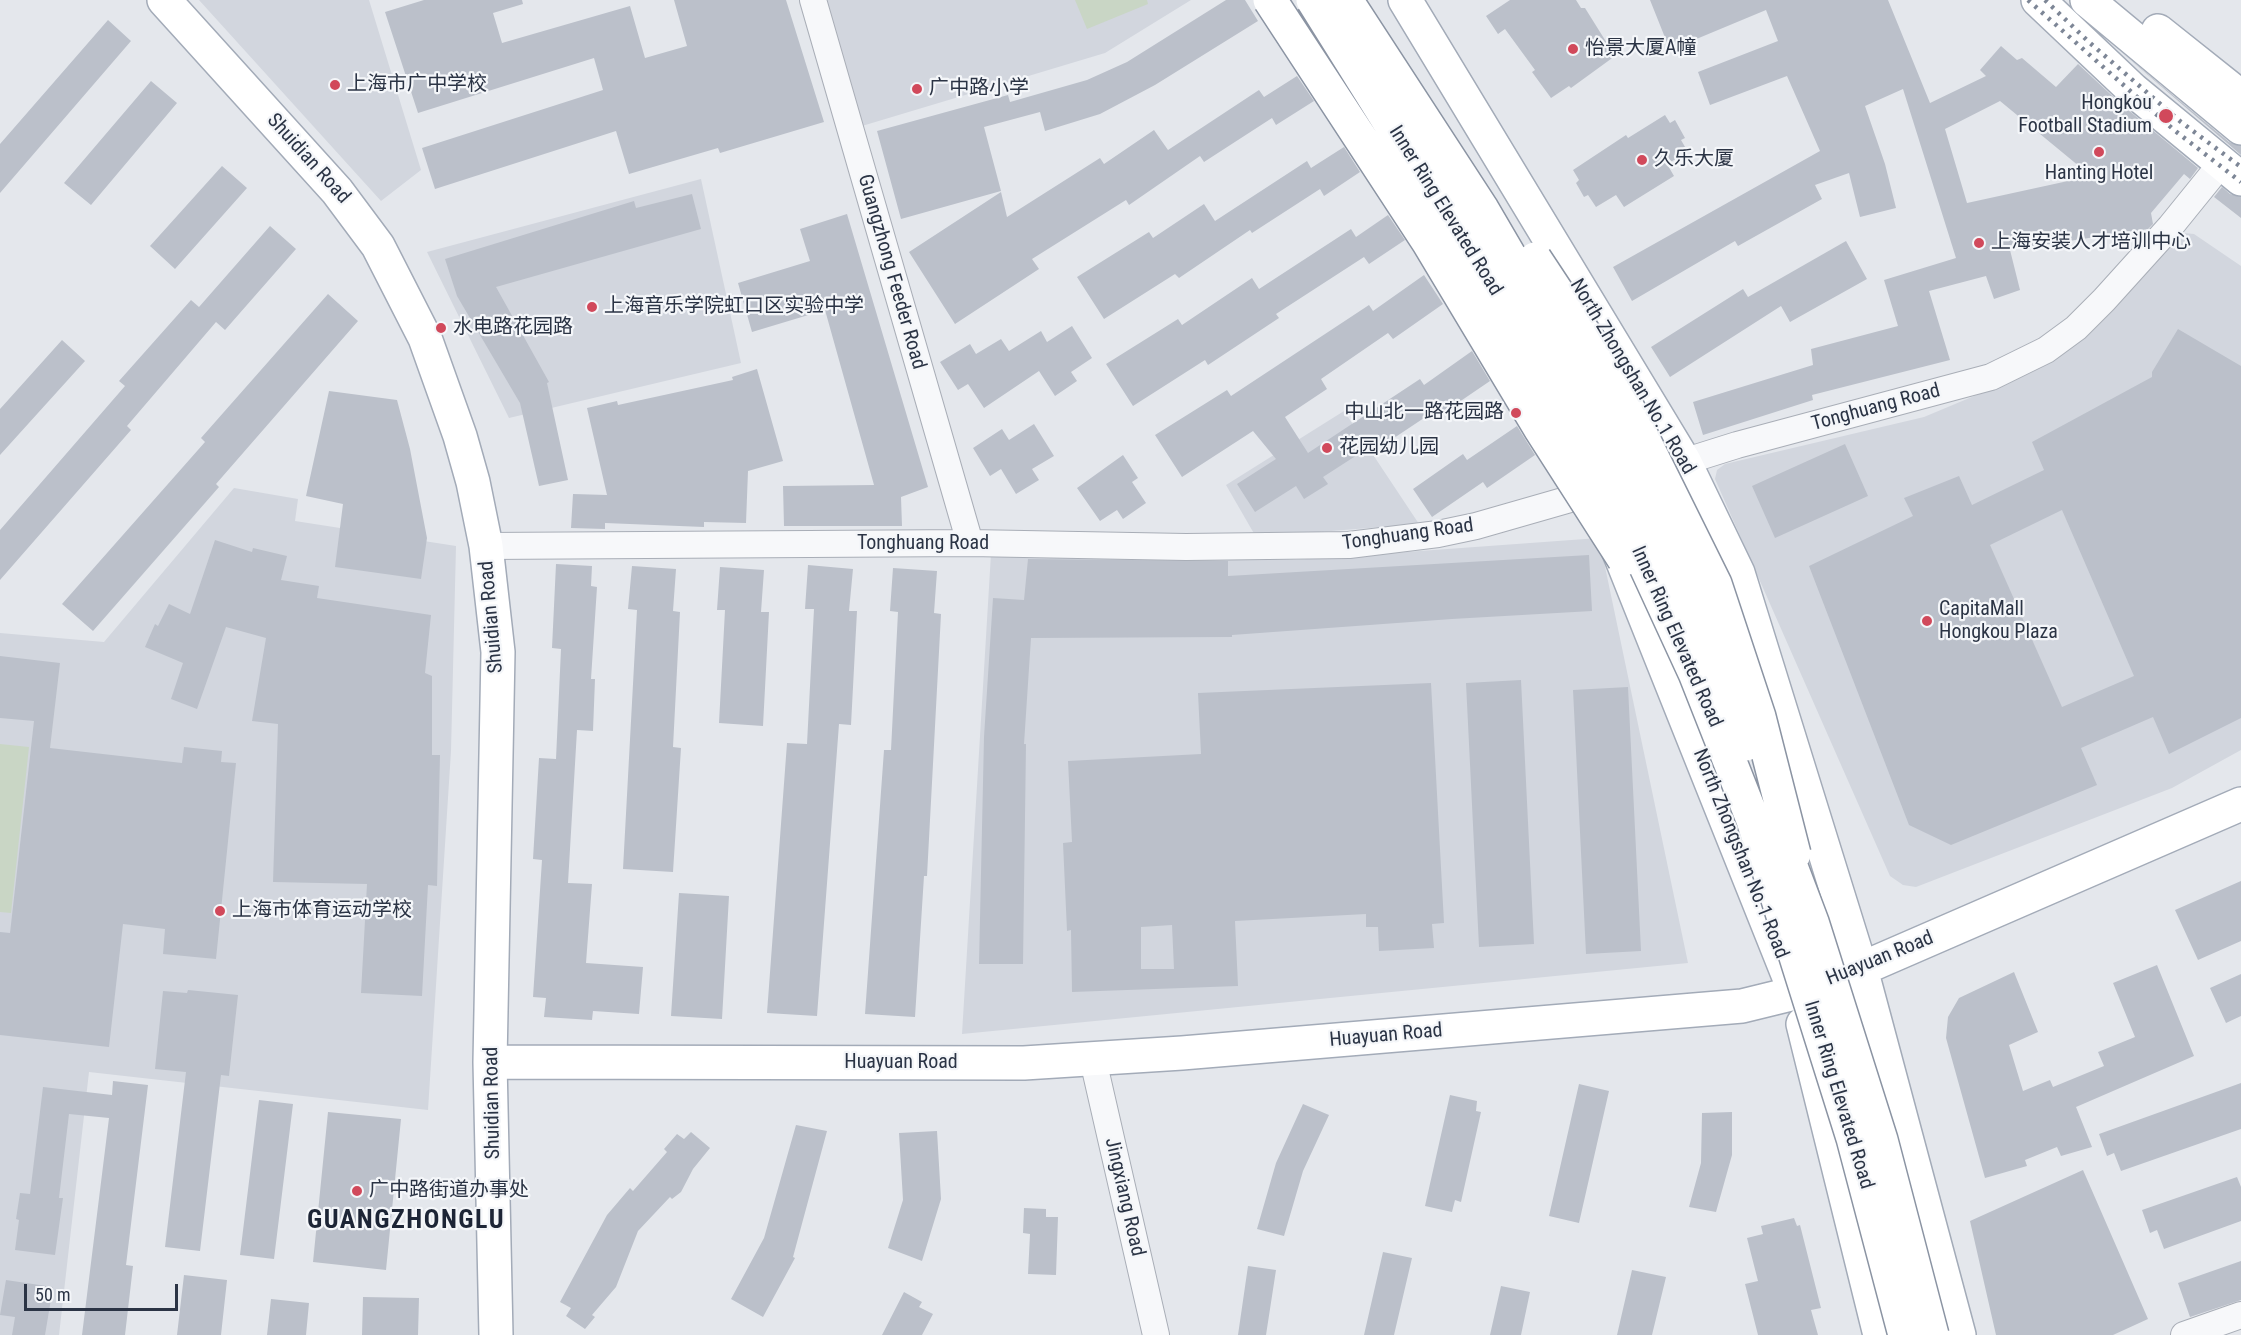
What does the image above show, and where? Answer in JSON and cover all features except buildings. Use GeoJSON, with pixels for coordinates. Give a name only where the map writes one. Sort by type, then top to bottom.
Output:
{"type":"FeatureCollection","features":[{"type":"Feature","properties":{"kind":"main road","name":"Shuidian Road"},"geometry":{"type":"LineString","coordinates":[[164,0],[337,191],[378,246],[420,327],[467,458],[486,546],[496,626],[498,695],[490,1062],[496,1335]]}},
{"type":"Feature","properties":{"kind":"main road"},"geometry":{"type":"LineString","coordinates":[[1270,0],[1429,243],[1540,428],[1695,672]]}},
{"type":"Feature","properties":{"kind":"main road","name":"North Zhongshan No.1 Road"},"geometry":{"type":"LineString","coordinates":[[1289,0],[1540,396],[1595,492],[1795,993],[1880,1335]]}},
{"type":"Feature","properties":{"kind":"main road","name":"Inner Ring Elevated Road"},"geometry":{"type":"LineString","coordinates":[[1313,0],[1505,307],[1601,470],[1695,672],[1753,820],[1852,1138],[1905,1335]]}},
{"type":"Feature","properties":{"kind":"main road","name":"Inner Ring Elevated Road"},"geometry":{"type":"LineString","coordinates":[[1347,0],[1482,209],[1624,452],[1709,640],[1812,922],[1881,1140],[1932,1335]]}},
{"type":"Feature","properties":{"kind":"main road"},"geometry":{"type":"LineString","coordinates":[[1366,0],[1611,375],[1715,584],[1759,717],[1812,922]]}},
{"type":"Feature","properties":{"kind":"main road","name":"North Zhongshan No.1 Road"},"geometry":{"type":"LineString","coordinates":[[1405,0],[1684,461],[1737,573],[1861,969],[1959,1335]]}},
{"type":"Feature","properties":{"kind":"main road"},"geometry":{"type":"LineString","coordinates":[[2038,0],[2133,90],[2231,171]]}},
{"type":"Feature","properties":{"kind":"main road"},"geometry":{"type":"LineString","coordinates":[[2087,0],[2241,128]]}},
{"type":"Feature","properties":{"kind":"main road"},"geometry":{"type":"LineString","coordinates":[[2123,23],[2241,97]]}},
{"type":"Feature","properties":{"kind":"main road","name":"Huayuan Road"},"geometry":{"type":"LineString","coordinates":[[490,1062],[1024,1063],[1093,1060],[1742,1006],[1795,993],[1861,969],[2241,804]]}},
{"type":"Feature","properties":{"kind":"street","name":"Guangzhong Feeder Road"},"geometry":{"type":"LineString","coordinates":[[813,0],[970,543]]}},
{"type":"Feature","properties":{"kind":"street","name":"Tonghuang Road"},"geometry":{"type":"LineString","coordinates":[[486,546],[970,543],[1209,547],[1349,545],[1429,535],[1476,526],[1595,492],[1684,461],[1991,377],[2046,350],[2061,339],[2104,300],[2170,226],[2231,171]]}},
{"type":"Feature","properties":{"kind":"street","name":"Jingxiang Road"},"geometry":{"type":"LineString","coordinates":[[1093,1060],[1156,1335]]}},
{"type":"Feature","properties":{"kind":"street"},"geometry":{"type":"LineString","coordinates":[[2184,1335],[2241,1315]]}},
{"type":"Feature","properties":{"kind":"shaded area","name":"上海市广中学校"},"geometry":{"type":"Polygon","coordinates":[[[199,0],[369,0],[421,170],[381,201],[199,0]]]}},
{"type":"Feature","properties":{"kind":"shaded area","name":"广中路小学"},"geometry":{"type":"Polygon","coordinates":[[[825,0],[1191,0],[1105,53],[862,126],[825,0]]]}},
{"type":"Feature","properties":{"kind":"shaded area","name":"上海音乐学院虹口区实验中学"},"geometry":{"type":"Polygon","coordinates":[[[701,179],[741,363],[509,418],[427,252],[701,179]]]}},
{"type":"Feature","properties":{"kind":"shaded area"},"geometry":{"type":"Polygon","coordinates":[[[2184,233],[2194,234],[2241,266],[2241,750],[2172,788],[1916,887],[1903,885],[1890,876],[1715,479],[1717,470],[1725,464],[1924,417],[2034,371],[2058,355],[2173,237],[2184,233]]]}},
{"type":"Feature","properties":{"kind":"shaded area","name":"花园幼儿园"},"geometry":{"type":"Polygon","coordinates":[[[1344,411],[1419,524],[1256,537],[1226,485],[1344,411]]]}},
{"type":"Feature","properties":{"kind":"shaded area","name":"上海市体育运动学校"},"geometry":{"type":"Polygon","coordinates":[[[234,488],[298,499],[295,521],[456,546],[451,751],[428,1110],[89,1072],[59,1335],[0,1335],[0,633],[104,642],[234,488]]]}},
{"type":"Feature","properties":{"kind":"shaded area"},"geometry":{"type":"Polygon","coordinates":[[[1599,538],[1688,963],[962,1034],[991,554],[1296,560],[1599,538]]]}},
{"type":"Feature","properties":{"kind":"green space"},"geometry":{"type":"Polygon","coordinates":[[[1075,0],[1147,0],[1148,4],[1087,29],[1075,0]]]}},
{"type":"Feature","properties":{"kind":"green space"},"geometry":{"type":"Polygon","coordinates":[[[0,744],[29,747],[11,913],[0,912],[0,744]]]}},
{"type":"Feature","properties":{"kind":"railway"},"geometry":{"type":"LineString","coordinates":[[2028,0],[2174,130],[2241,182]]}},
{"type":"Feature","properties":{"kind":"railway"},"geometry":{"type":"LineString","coordinates":[[2045,0],[2090,43],[2181,122],[2241,167]]}},
{"type":"Feature","properties":{"kind":"place","name":"怡景大厦A幢"},"geometry":{"type":"Point","coordinates":[1573,49]}},
{"type":"Feature","properties":{"kind":"place","name":"上海市广中学校"},"geometry":{"type":"Point","coordinates":[335,85]}},
{"type":"Feature","properties":{"kind":"place","name":"广中路小学"},"geometry":{"type":"Point","coordinates":[917,89]}},
{"type":"Feature","properties":{"kind":"place","name":"Hongkou Football Stadium"},"geometry":{"type":"Point","coordinates":[2166,116]}},
{"type":"Feature","properties":{"kind":"place","name":"Hanting Hotel"},"geometry":{"type":"Point","coordinates":[2099,152]}},
{"type":"Feature","properties":{"kind":"place","name":"久乐大厦"},"geometry":{"type":"Point","coordinates":[1642,160]}},
{"type":"Feature","properties":{"kind":"place","name":"上海安装人才培训中心"},"geometry":{"type":"Point","coordinates":[1979,243]}},
{"type":"Feature","properties":{"kind":"place","name":"上海音乐学院虹口区实验中学"},"geometry":{"type":"Point","coordinates":[592,307]}},
{"type":"Feature","properties":{"kind":"place","name":"水电路花园路"},"geometry":{"type":"Point","coordinates":[441,328]}},
{"type":"Feature","properties":{"kind":"place","name":"中山北一路花园路"},"geometry":{"type":"Point","coordinates":[1516,413]}},
{"type":"Feature","properties":{"kind":"place","name":"花园幼儿园"},"geometry":{"type":"Point","coordinates":[1327,448]}},
{"type":"Feature","properties":{"kind":"place","name":"CapitaMall Hongkou Plaza"},"geometry":{"type":"Point","coordinates":[1927,621]}},
{"type":"Feature","properties":{"kind":"place","name":"上海市体育运动学校"},"geometry":{"type":"Point","coordinates":[220,911]}},
{"type":"Feature","properties":{"kind":"place","name":"广中路街道办事处"},"geometry":{"type":"Point","coordinates":[357,1191]}},
{"type":"Feature","properties":{"kind":"district","name":"GUANGZHONGLU"},"geometry":{"type":"Point","coordinates":[406,1221]}}]}
